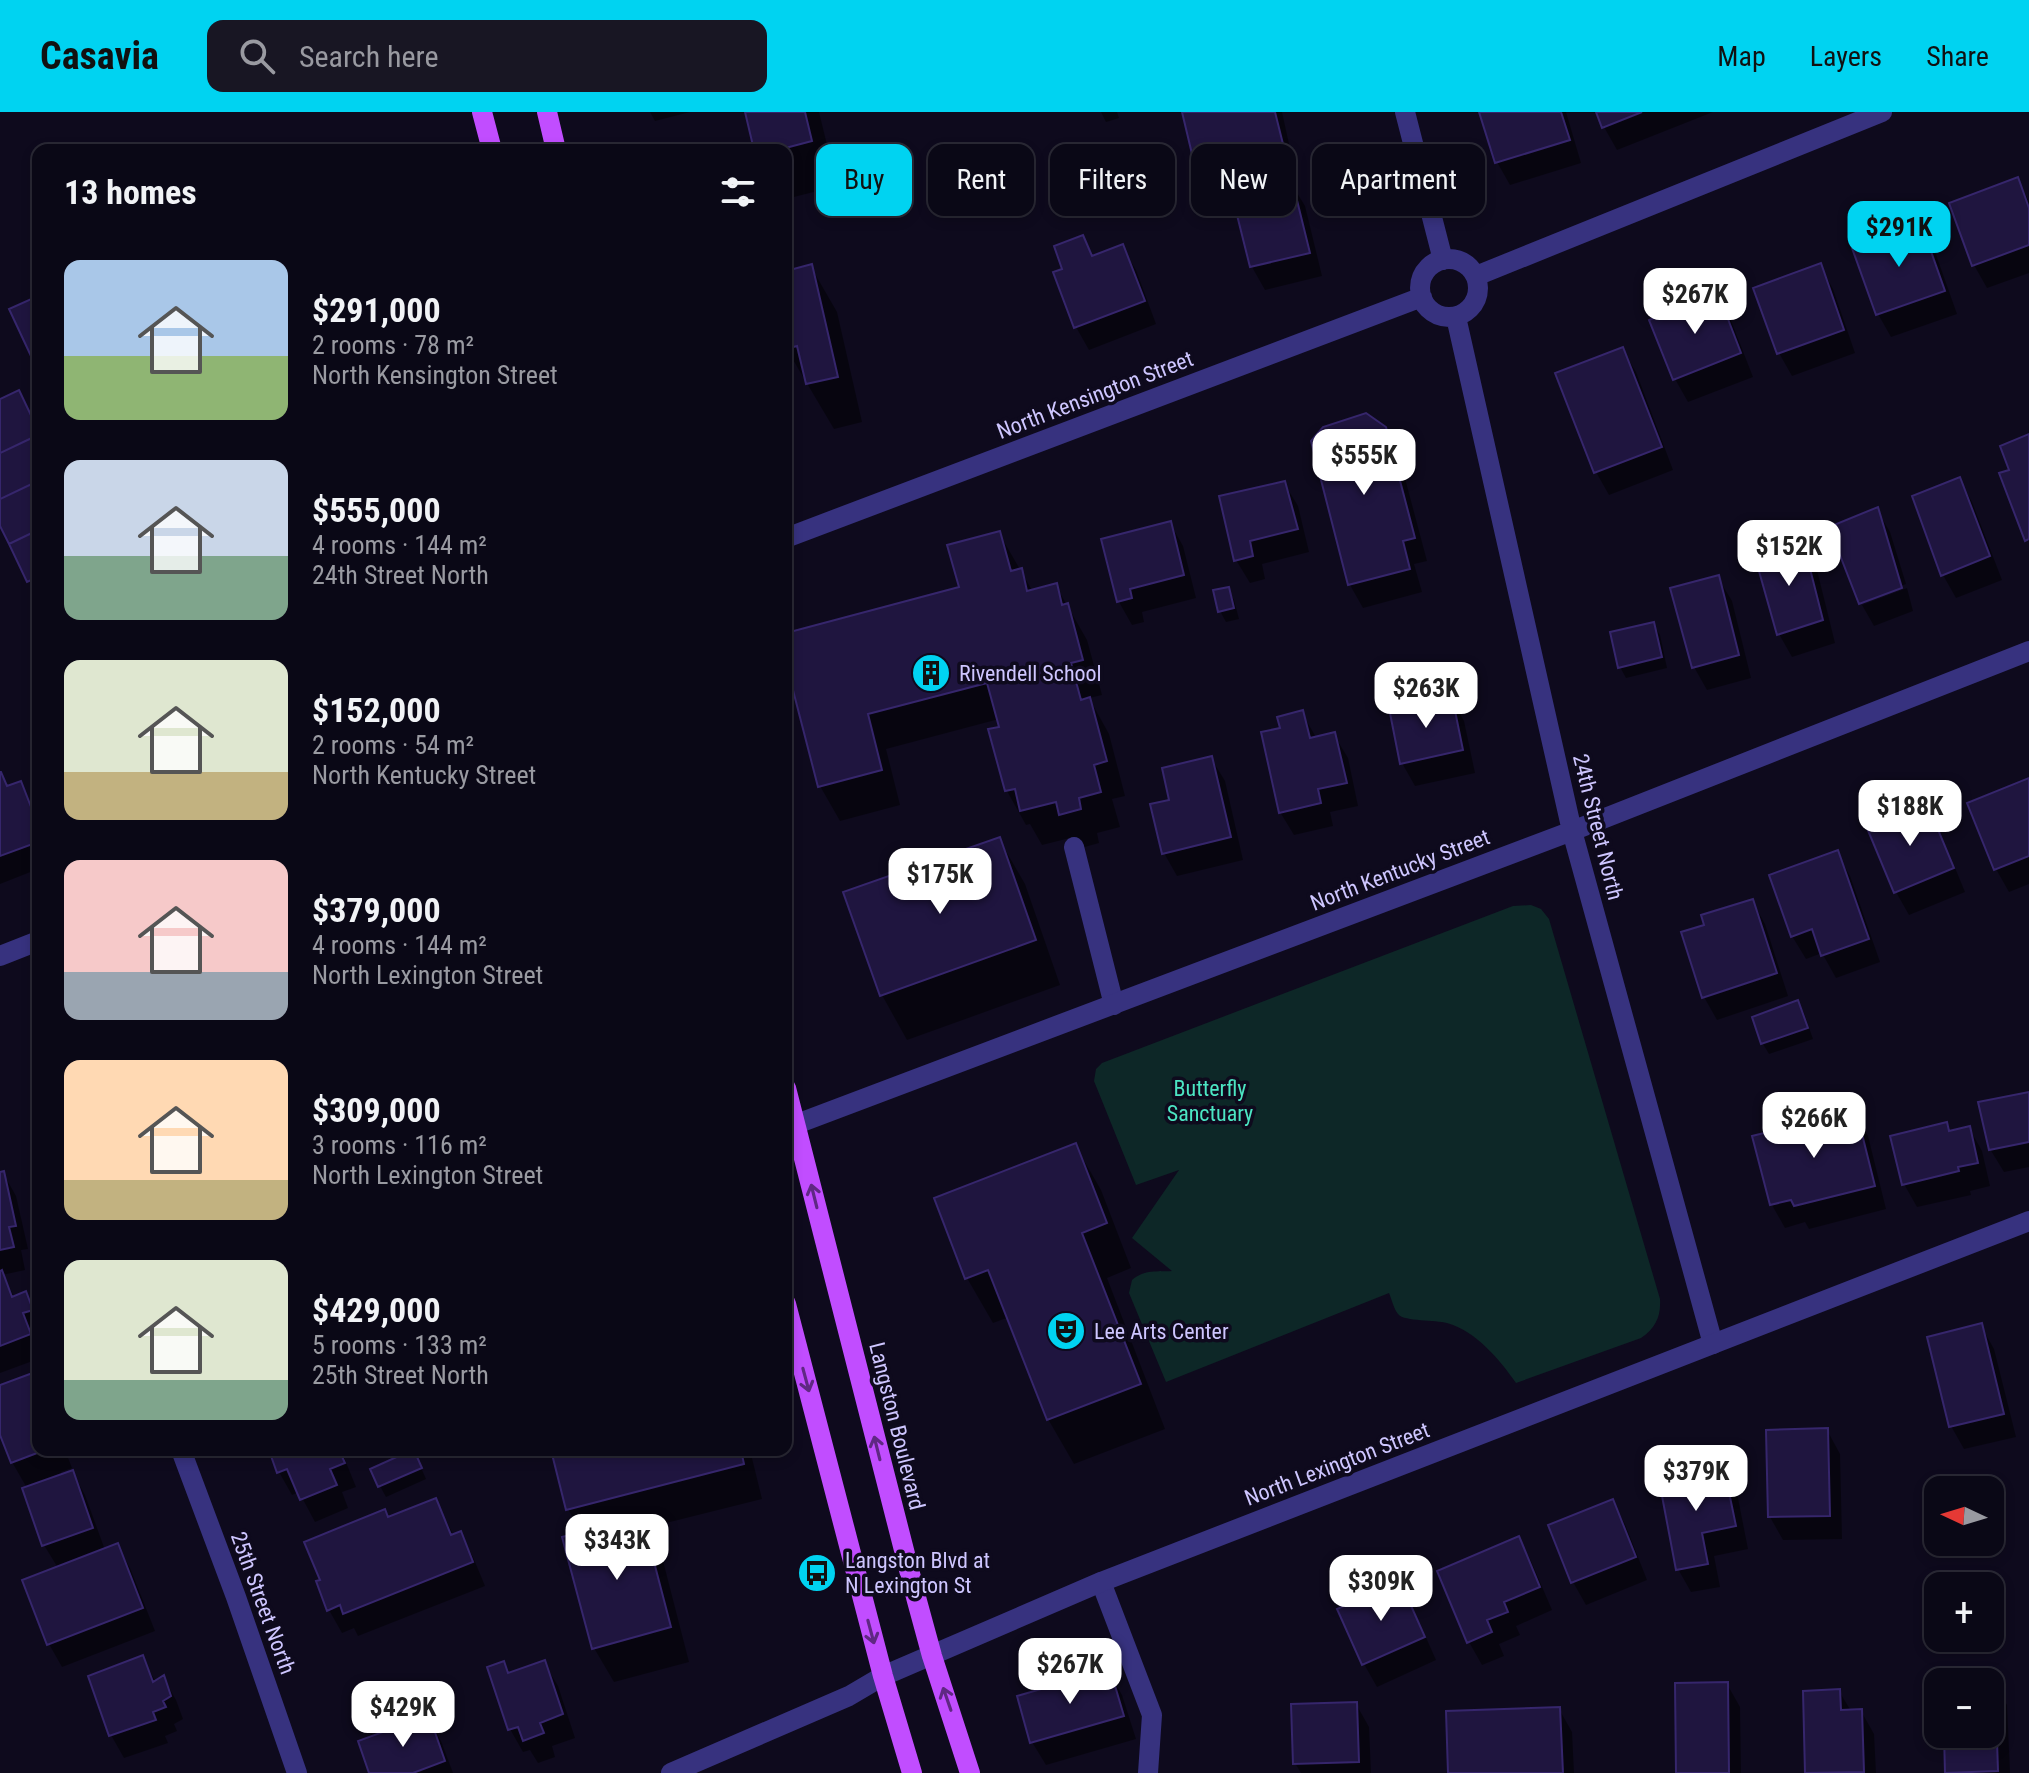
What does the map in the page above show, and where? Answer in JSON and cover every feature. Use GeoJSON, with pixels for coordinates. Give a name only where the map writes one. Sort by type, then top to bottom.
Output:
{"type":"FeatureCollection","features":[{"type":"Feature","properties":{"kind":"main road"},"geometry":{"type":"LineString","coordinates":[[482,112],[490,144]]}},
{"type":"Feature","properties":{"kind":"main road"},"geometry":{"type":"LineString","coordinates":[[547,112],[555,144]]}},
{"type":"Feature","properties":{"kind":"main road","name":"Langston Boulevard"},"geometry":{"type":"LineString","coordinates":[[792,1131],[932,1656],[970,1773]]}},
{"type":"Feature","properties":{"kind":"main road"},"geometry":{"type":"LineString","coordinates":[[792,1327],[883,1676],[912,1773]]}},
{"type":"Feature","properties":{"kind":"street"},"geometry":{"type":"LineString","coordinates":[[1405,112],[1443,260]]}},
{"type":"Feature","properties":{"kind":"street"},"geometry":{"type":"LineString","coordinates":[[1476,276],[1882,112]]}},
{"type":"Feature","properties":{"kind":"street"},"geometry":{"type":"LineString","coordinates":[[1443,260],[1462,262],[1476,276],[1478,293],[1464,313],[1456,317],[1439,316],[1425,305],[1420,288],[1426,270],[1443,260]]}},
{"type":"Feature","properties":{"kind":"street","name":"North Kensington Street"},"geometry":{"type":"LineString","coordinates":[[792,536],[1422,297]]}},
{"type":"Feature","properties":{"kind":"street","name":"24th Street North"},"geometry":{"type":"LineString","coordinates":[[1456,317],[1572,831],[1713,1344]]}},
{"type":"Feature","properties":{"kind":"street","name":"North Kentucky Street"},"geometry":{"type":"LineString","coordinates":[[792,1127],[1572,831],[2029,651]]}},
{"type":"Feature","properties":{"kind":"street"},"geometry":{"type":"LineString","coordinates":[[1074,847],[1114,1005]]}},
{"type":"Feature","properties":{"kind":"street"},"geometry":{"type":"LineString","coordinates":[[0,956],[32,943]]}},
{"type":"Feature","properties":{"kind":"street","name":"North Lexington Street"},"geometry":{"type":"LineString","coordinates":[[671,1773],[708,1766],[883,1676],[1101,1582],[2029,1221]]}},
{"type":"Feature","properties":{"kind":"street","name":"25th Street North"},"geometry":{"type":"LineString","coordinates":[[183,1456],[297,1773]]}},
{"type":"Feature","properties":{"kind":"street"},"geometry":{"type":"LineString","coordinates":[[1101,1582],[1152,1715],[1148,1773]]}},
{"type":"Feature","properties":{"kind":"green space","name":"Butterfly Sanctuary"},"geometry":{"type":"Polygon","coordinates":[[[1531,905],[1541,909],[1549,919],[1660,1299],[1660,1311],[1654,1326],[1641,1338],[1516,1383],[1477,1339],[1447,1323],[1402,1317],[1389,1293],[1166,1382],[1129,1293],[1132,1280],[1137,1276],[1172,1271],[1132,1238],[1179,1170],[1136,1185],[1094,1081],[1096,1069],[1102,1063],[1513,906],[1531,905]]]}},
{"type":"Feature","properties":{"kind":"building"},"geometry":{"type":"Polygon","coordinates":[[[745,112],[805,112],[812,141],[792,146],[753,144],[745,112]]]}},
{"type":"Feature","properties":{"kind":"building"},"geometry":{"type":"Polygon","coordinates":[[[1182,112],[1275,112],[1283,144],[1191,144],[1191,150],[1182,112]]]}},
{"type":"Feature","properties":{"kind":"building"},"geometry":{"type":"Polygon","coordinates":[[[1479,112],[1561,112],[1570,140],[1495,163],[1479,112]]]}},
{"type":"Feature","properties":{"kind":"building"},"geometry":{"type":"Polygon","coordinates":[[[1596,112],[1642,112],[1602,128],[1596,112]]]}},
{"type":"Feature","properties":{"kind":"building"},"geometry":{"type":"Polygon","coordinates":[[[2018,177],[2029,208],[2029,245],[1972,266],[1949,203],[2018,177]]]}},
{"type":"Feature","properties":{"kind":"building"},"geometry":{"type":"Polygon","coordinates":[[[1296,196],[1310,253],[1250,267],[1237,216],[1296,216],[1296,196]]]}},
{"type":"Feature","properties":{"kind":"building"},"geometry":{"type":"Polygon","coordinates":[[[1921,223],[1945,291],[1876,315],[1852,248],[1921,223]]]}},
{"type":"Feature","properties":{"kind":"building"},"geometry":{"type":"Polygon","coordinates":[[[1083,235],[1092,256],[1123,244],[1145,301],[1074,328],[1053,272],[1062,269],[1054,246],[1083,235]]]}},
{"type":"Feature","properties":{"kind":"building"},"geometry":{"type":"Polygon","coordinates":[[[1821,263],[1844,330],[1777,354],[1753,288],[1821,263]]]}},
{"type":"Feature","properties":{"kind":"building"},"geometry":{"type":"Polygon","coordinates":[[[812,264],[838,377],[806,384],[797,346],[792,347],[792,269],[812,264]]]}},
{"type":"Feature","properties":{"kind":"building"},"geometry":{"type":"Polygon","coordinates":[[[1718,293],[1741,353],[1673,380],[1649,320],[1718,293]]]}},
{"type":"Feature","properties":{"kind":"building"},"geometry":{"type":"Polygon","coordinates":[[[32,299],[32,358],[9,309],[32,299]]]}},
{"type":"Feature","properties":{"kind":"building"},"geometry":{"type":"Polygon","coordinates":[[[1623,347],[1662,447],[1594,473],[1555,373],[1623,347]]]}},
{"type":"Feature","properties":{"kind":"building"},"geometry":{"type":"Polygon","coordinates":[[[19,390],[32,417],[32,438],[0,453],[0,399],[19,390]]]}},
{"type":"Feature","properties":{"kind":"building"},"geometry":{"type":"Polygon","coordinates":[[[1366,413],[1386,427],[1415,538],[1403,541],[1410,569],[1348,585],[1311,441],[1323,427],[1366,413]]]}},
{"type":"Feature","properties":{"kind":"building"},"geometry":{"type":"Polygon","coordinates":[[[2029,434],[2029,539],[2025,541],[1999,473],[2009,470],[2000,446],[2029,434]]]}},
{"type":"Feature","properties":{"kind":"building"},"geometry":{"type":"Polygon","coordinates":[[[32,438],[32,484],[0,499],[0,453],[32,438]]]}},
{"type":"Feature","properties":{"kind":"building"},"geometry":{"type":"Polygon","coordinates":[[[1960,477],[1990,556],[1941,576],[1912,496],[1960,477]]]}},
{"type":"Feature","properties":{"kind":"building"},"geometry":{"type":"Polygon","coordinates":[[[1285,481],[1298,529],[1250,541],[1253,556],[1234,561],[1219,496],[1285,481]]]}},
{"type":"Feature","properties":{"kind":"building"},"geometry":{"type":"Polygon","coordinates":[[[32,484],[32,533],[9,544],[0,526],[0,499],[32,484]]]}},
{"type":"Feature","properties":{"kind":"building"},"geometry":{"type":"Polygon","coordinates":[[[1878,507],[1902,588],[1859,604],[1829,527],[1878,507]]]}},
{"type":"Feature","properties":{"kind":"building"},"geometry":{"type":"Polygon","coordinates":[[[1171,521],[1184,575],[1130,589],[1132,598],[1117,602],[1101,539],[1171,521]]]}},
{"type":"Feature","properties":{"kind":"building","name":"Rivendell School"},"geometry":{"type":"Polygon","coordinates":[[[1000,531],[1011,571],[1022,568],[1027,591],[1057,583],[1062,605],[1068,603],[1083,660],[1071,663],[1081,700],[1090,697],[1107,761],[1094,765],[1101,792],[1079,798],[1081,809],[1059,815],[1056,802],[1020,811],[1015,789],[1005,791],[988,729],[999,727],[987,683],[868,714],[882,770],[818,787],[792,686],[792,631],[959,587],[947,545],[1000,531]]]}},
{"type":"Feature","properties":{"kind":"building"},"geometry":{"type":"Polygon","coordinates":[[[32,533],[32,580],[27,582],[9,544],[32,533]]]}},
{"type":"Feature","properties":{"kind":"building"},"geometry":{"type":"Polygon","coordinates":[[[1803,541],[1823,620],[1777,635],[1755,557],[1803,541]]]}},
{"type":"Feature","properties":{"kind":"building"},"geometry":{"type":"Polygon","coordinates":[[[1719,575],[1739,655],[1692,668],[1670,588],[1719,575]]]}},
{"type":"Feature","properties":{"kind":"building"},"geometry":{"type":"Polygon","coordinates":[[[1229,587],[1234,608],[1218,612],[1213,590],[1229,587]]]}},
{"type":"Feature","properties":{"kind":"building"},"geometry":{"type":"Polygon","coordinates":[[[1654,622],[1662,657],[1618,668],[1610,632],[1654,622]]]}},
{"type":"Feature","properties":{"kind":"building"},"geometry":{"type":"Polygon","coordinates":[[[1452,696],[1463,750],[1400,764],[1389,708],[1452,696]]]}},
{"type":"Feature","properties":{"kind":"building"},"geometry":{"type":"Polygon","coordinates":[[[1303,710],[1310,738],[1335,732],[1347,783],[1318,789],[1321,803],[1279,813],[1261,732],[1280,728],[1277,717],[1303,710]]]}},
{"type":"Feature","properties":{"kind":"building"},"geometry":{"type":"Polygon","coordinates":[[[1212,756],[1231,837],[1162,854],[1150,804],[1169,800],[1162,768],[1212,756]]]}},
{"type":"Feature","properties":{"kind":"building"},"geometry":{"type":"Polygon","coordinates":[[[1,772],[7,786],[21,781],[32,809],[32,844],[0,856],[1,772]]]}},
{"type":"Feature","properties":{"kind":"building"},"geometry":{"type":"Polygon","coordinates":[[[2029,778],[2029,856],[1994,870],[1967,803],[2029,778]]]}},
{"type":"Feature","properties":{"kind":"building"},"geometry":{"type":"Polygon","coordinates":[[[1927,803],[1954,868],[1894,893],[1867,828],[1927,803]]]}},
{"type":"Feature","properties":{"kind":"building"},"geometry":{"type":"Polygon","coordinates":[[[1000,837],[1036,940],[880,996],[843,892],[1000,837]]]}},
{"type":"Feature","properties":{"kind":"building"},"geometry":{"type":"Polygon","coordinates":[[[1838,850],[1869,939],[1821,956],[1812,929],[1791,937],[1769,875],[1838,850]]]}},
{"type":"Feature","properties":{"kind":"building"},"geometry":{"type":"Polygon","coordinates":[[[1753,899],[1777,973],[1702,998],[1681,932],[1704,925],[1701,915],[1753,899]]]}},
{"type":"Feature","properties":{"kind":"building"},"geometry":{"type":"Polygon","coordinates":[[[1798,1000],[1808,1028],[1761,1044],[1752,1017],[1798,1000]]]}},
{"type":"Feature","properties":{"kind":"building"},"geometry":{"type":"Polygon","coordinates":[[[2029,1092],[2029,1142],[1989,1150],[1978,1102],[2029,1092]]]}},
{"type":"Feature","properties":{"kind":"building"},"geometry":{"type":"Polygon","coordinates":[[[1856,1110],[1875,1186],[1794,1206],[1791,1200],[1770,1205],[1752,1136],[1856,1110]]]}},
{"type":"Feature","properties":{"kind":"building"},"geometry":{"type":"Polygon","coordinates":[[[1947,1122],[1949,1131],[1970,1126],[1978,1163],[1958,1167],[1959,1171],[1902,1185],[1890,1136],[1947,1122]]]}},
{"type":"Feature","properties":{"kind":"building","name":"Lee Arts Center"},"geometry":{"type":"Polygon","coordinates":[[[1076,1143],[1107,1223],[1082,1233],[1141,1384],[1047,1420],[988,1270],[965,1279],[934,1198],[1076,1143]]]}},
{"type":"Feature","properties":{"kind":"building"},"geometry":{"type":"Polygon","coordinates":[[[4,1171],[16,1226],[9,1227],[14,1247],[0,1250],[0,1172],[4,1171]]]}},
{"type":"Feature","properties":{"kind":"building"},"geometry":{"type":"Polygon","coordinates":[[[0,1271],[12,1297],[26,1291],[32,1310],[23,1313],[31,1334],[0,1346],[0,1271]]]}},
{"type":"Feature","properties":{"kind":"building"},"geometry":{"type":"Polygon","coordinates":[[[1982,1323],[2004,1414],[1949,1427],[1927,1337],[1982,1323]]]}},
{"type":"Feature","properties":{"kind":"building"},"geometry":{"type":"Polygon","coordinates":[[[32,1373],[32,1455],[11,1463],[0,1435],[0,1385],[32,1373]]]}},
{"type":"Feature","properties":{"kind":"building"},"geometry":{"type":"Polygon","coordinates":[[[1828,1428],[1830,1516],[1768,1517],[1766,1430],[1828,1428]]]}},
{"type":"Feature","properties":{"kind":"building"},"geometry":{"type":"Polygon","coordinates":[[[271,1456],[342,1456],[345,1463],[330,1469],[337,1485],[300,1500],[287,1469],[277,1473],[271,1456]]]}},
{"type":"Feature","properties":{"kind":"building"},"geometry":{"type":"Polygon","coordinates":[[[399,1456],[417,1456],[422,1468],[378,1487],[370,1469],[399,1456]]]}},
{"type":"Feature","properties":{"kind":"building"},"geometry":{"type":"Polygon","coordinates":[[[552,1456],[742,1456],[744,1464],[566,1510],[552,1456]]]}},
{"type":"Feature","properties":{"kind":"building"},"geometry":{"type":"Polygon","coordinates":[[[1724,1468],[1736,1526],[1702,1533],[1708,1564],[1676,1570],[1659,1480],[1724,1468]]]}},
{"type":"Feature","properties":{"kind":"building"},"geometry":{"type":"Polygon","coordinates":[[[73,1470],[93,1528],[42,1546],[22,1488],[73,1470]]]}},
{"type":"Feature","properties":{"kind":"building"},"geometry":{"type":"Polygon","coordinates":[[[436,1498],[451,1535],[461,1531],[473,1562],[343,1614],[340,1605],[327,1611],[316,1581],[320,1580],[304,1542],[385,1509],[388,1517],[436,1498]]]}},
{"type":"Feature","properties":{"kind":"building"},"geometry":{"type":"Polygon","coordinates":[[[1613,1499],[1636,1557],[1571,1583],[1548,1525],[1613,1499]]]}},
{"type":"Feature","properties":{"kind":"building"},"geometry":{"type":"Polygon","coordinates":[[[642,1516],[671,1627],[592,1649],[562,1537],[642,1516]]]}},
{"type":"Feature","properties":{"kind":"building"},"geometry":{"type":"Polygon","coordinates":[[[1519,1536],[1540,1587],[1504,1602],[1508,1612],[1487,1620],[1492,1632],[1467,1643],[1437,1571],[1519,1536]]]}},
{"type":"Feature","properties":{"kind":"building"},"geometry":{"type":"Polygon","coordinates":[[[118,1543],[143,1608],[47,1645],[22,1580],[118,1543]]]}},
{"type":"Feature","properties":{"kind":"building"},"geometry":{"type":"Polygon","coordinates":[[[1400,1581],[1425,1637],[1362,1665],[1337,1609],[1400,1581]]]}},
{"type":"Feature","properties":{"kind":"building"},"geometry":{"type":"Polygon","coordinates":[[[143,1655],[153,1682],[164,1675],[171,1696],[163,1701],[166,1707],[153,1712],[156,1720],[109,1736],[88,1676],[143,1655]]]}},
{"type":"Feature","properties":{"kind":"building"},"geometry":{"type":"Polygon","coordinates":[[[545,1660],[563,1714],[540,1723],[544,1733],[523,1741],[518,1727],[508,1730],[487,1667],[504,1661],[508,1673],[545,1660]]]}},
{"type":"Feature","properties":{"kind":"building"},"geometry":{"type":"Polygon","coordinates":[[[1110,1669],[1124,1716],[1030,1743],[1017,1696],[1110,1669]]]}},
{"type":"Feature","properties":{"kind":"building"},"geometry":{"type":"Polygon","coordinates":[[[1728,1682],[1729,1773],[1676,1773],[1675,1683],[1728,1682]]]}},
{"type":"Feature","properties":{"kind":"building"},"geometry":{"type":"Polygon","coordinates":[[[1840,1689],[1841,1710],[1862,1709],[1864,1772],[1805,1773],[1803,1691],[1840,1689]]]}},
{"type":"Feature","properties":{"kind":"building"},"geometry":{"type":"Polygon","coordinates":[[[1357,1702],[1359,1762],[1293,1764],[1291,1704],[1357,1702]]]}},
{"type":"Feature","properties":{"kind":"building"},"geometry":{"type":"Polygon","coordinates":[[[1560,1707],[1563,1773],[1448,1773],[1446,1711],[1560,1707]]]}},
{"type":"Feature","properties":{"kind":"building"},"geometry":{"type":"Polygon","coordinates":[[[429,1715],[445,1761],[413,1773],[369,1773],[358,1741],[429,1715]]]}},
{"type":"Feature","properties":{"kind":"building"},"geometry":{"type":"Polygon","coordinates":[[[1944,1748],[1997,1748],[1998,1771],[1945,1773],[1944,1748]]]}},
{"type":"Feature","properties":{"kind":"place","name":"Rivendell School"},"geometry":{"type":"Point","coordinates":[931,673]}},
{"type":"Feature","properties":{"kind":"place","name":"Lee Arts Center"},"geometry":{"type":"Point","coordinates":[1066,1331]}},
{"type":"Feature","properties":{"kind":"place","name":"Langston Blvd at N Lexington St"},"geometry":{"type":"Point","coordinates":[817,1573]}}]}
